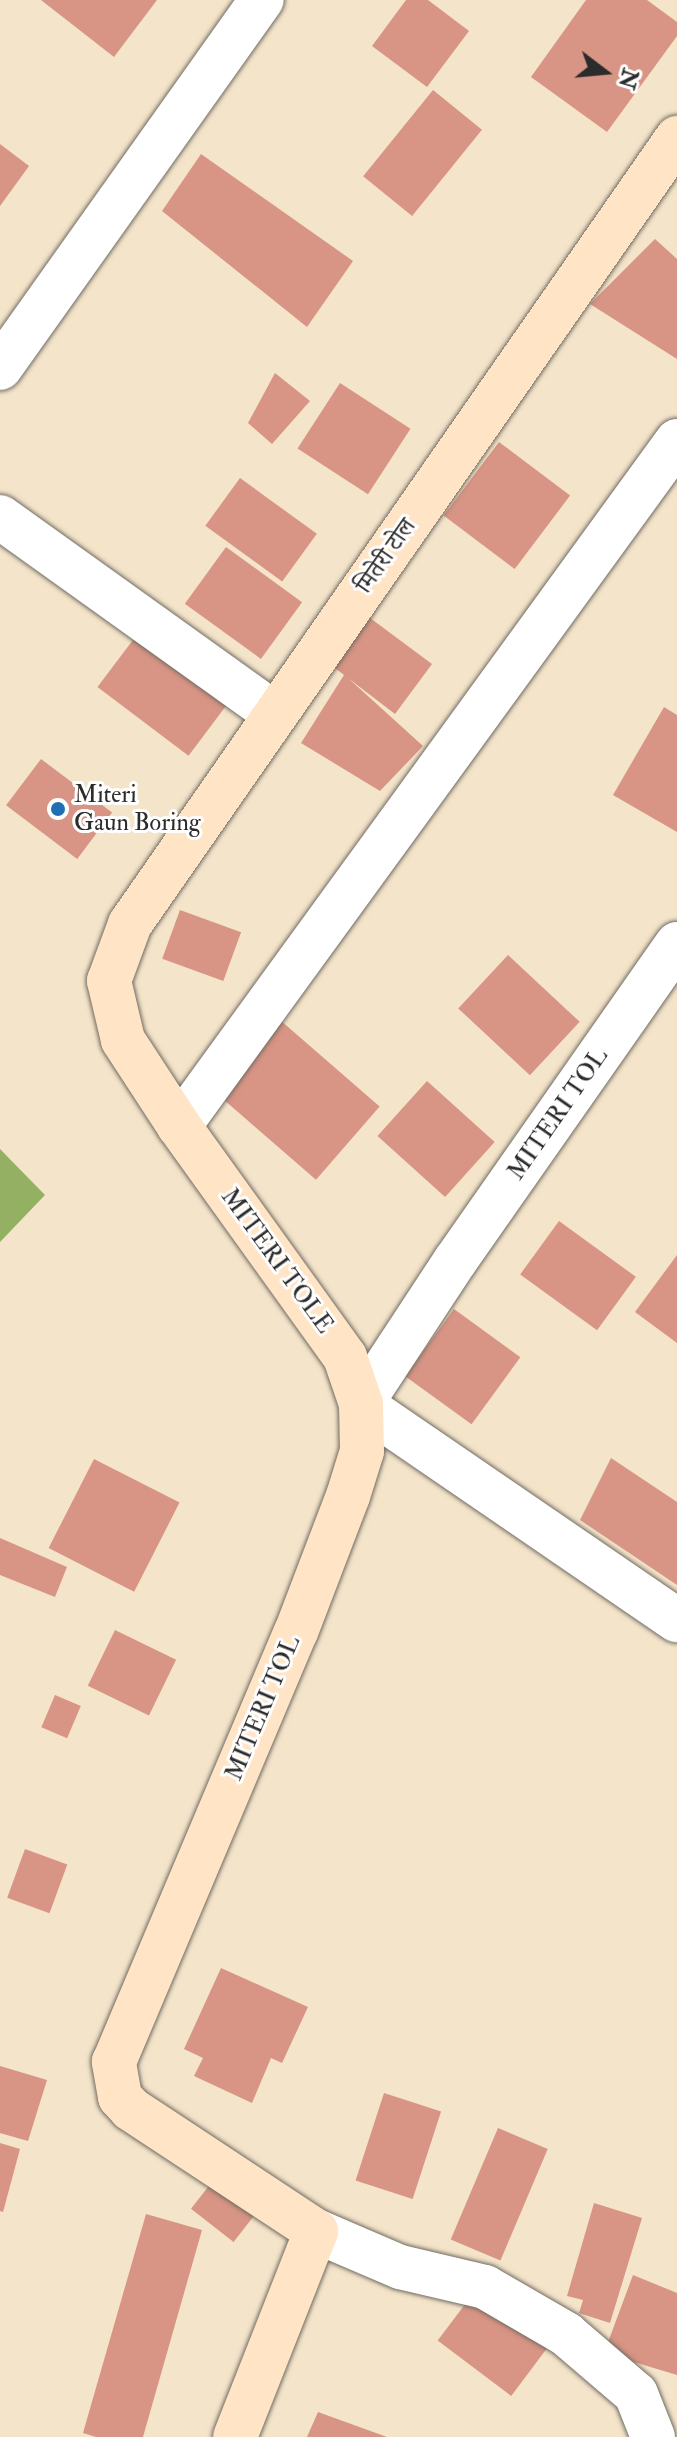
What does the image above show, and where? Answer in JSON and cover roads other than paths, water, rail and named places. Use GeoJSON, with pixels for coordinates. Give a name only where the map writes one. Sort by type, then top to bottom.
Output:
{"type":"FeatureCollection","features":[{"type":"Feature","properties":{"kind":"main road","name":"मितेरी टोल"},"geometry":{"type":"LineString","coordinates":[[109,981],[130,924],[677,138]]}},
{"type":"Feature","properties":{"kind":"main road","name":"MITERI TOLE"},"geometry":{"type":"LineString","coordinates":[[109,981],[123,1040],[179,1126],[345,1357],[361,1404]]}},
{"type":"Feature","properties":{"kind":"main road","name":"MITERI TOL"},"geometry":{"type":"LineString","coordinates":[[316,2231],[131,2109],[120,2097],[114,2062],[296,1632],[348,1496],[362,1451],[361,1404]]}},
{"type":"Feature","properties":{"kind":"main road"},"geometry":{"type":"LineString","coordinates":[[235,2437],[316,2231]]}},
{"type":"Feature","properties":{"kind":"street"},"geometry":{"type":"LineString","coordinates":[[0,368],[262,0]]}},
{"type":"Feature","properties":{"kind":"street"},"geometry":{"type":"LineString","coordinates":[[179,1126],[677,441]]}},
{"type":"Feature","properties":{"kind":"street"},"geometry":{"type":"LineString","coordinates":[[0,517],[275,714]]}},
{"type":"Feature","properties":{"kind":"street","name":"MITERI TOL"},"geometry":{"type":"LineString","coordinates":[[361,1404],[455,1261],[677,944]]}},
{"type":"Feature","properties":{"kind":"street"},"geometry":{"type":"LineString","coordinates":[[361,1404],[677,1620]]}},
{"type":"Feature","properties":{"kind":"street"},"geometry":{"type":"LineString","coordinates":[[316,2231],[400,2267],[485,2287],[566,2334],[636,2394],[653,2437]]}},
{"type":"Feature","properties":{"kind":"place","name":"Miteri Gaun Boring"},"geometry":{"type":"Point","coordinates":[58,809]}}]}
